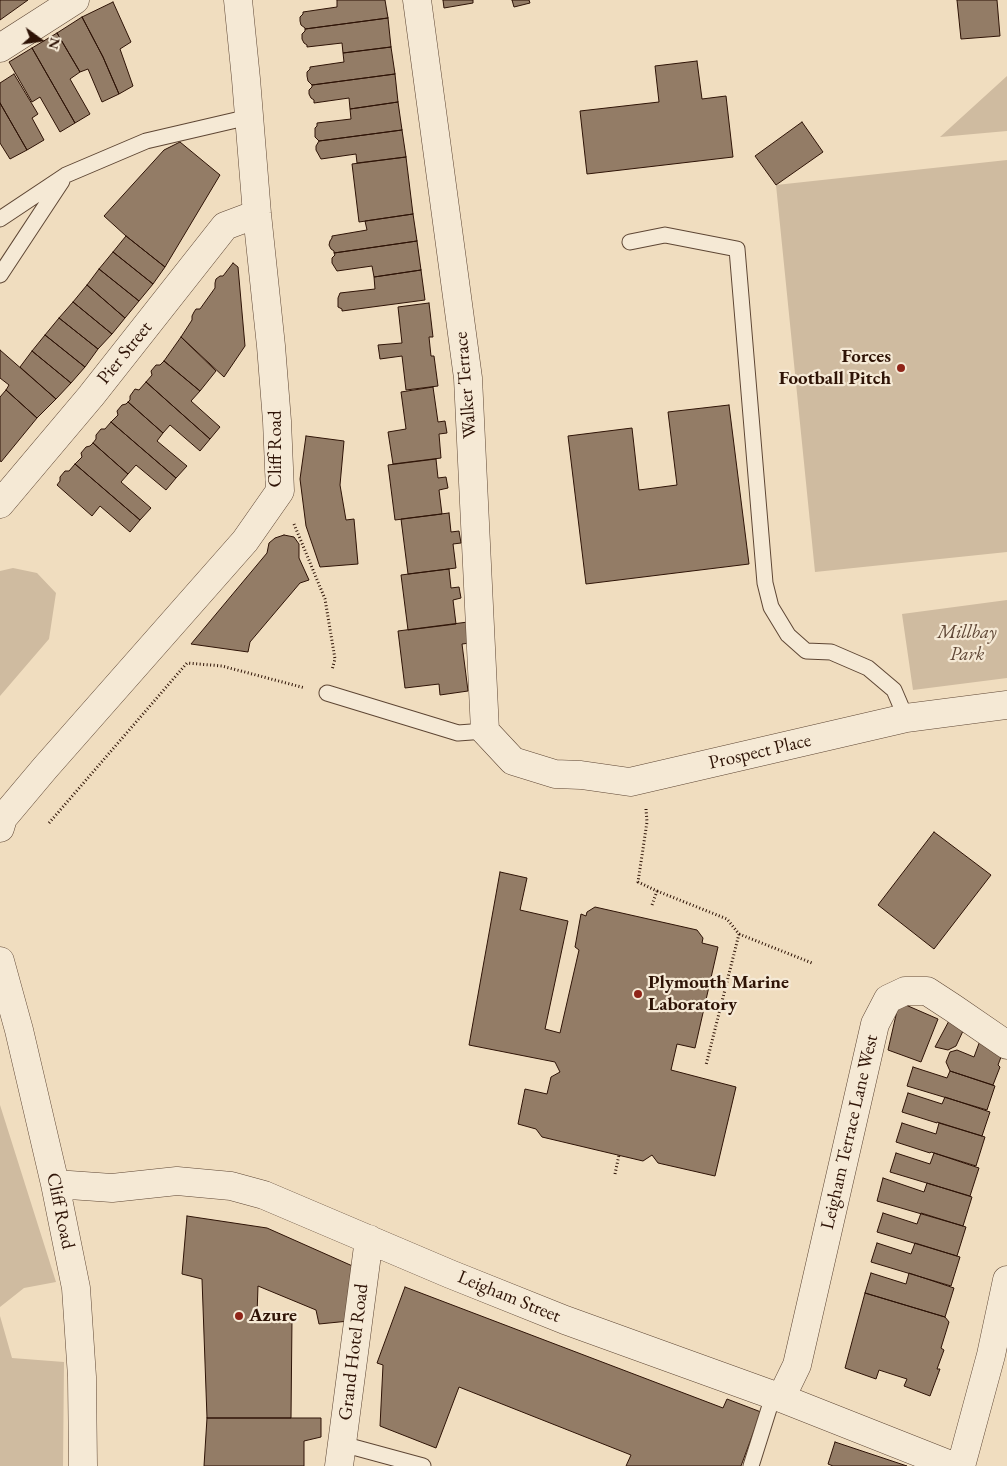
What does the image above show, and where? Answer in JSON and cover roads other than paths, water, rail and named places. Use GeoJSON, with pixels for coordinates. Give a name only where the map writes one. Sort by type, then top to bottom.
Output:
{"type":"FeatureCollection","features":[{"type":"Feature","properties":{"kind":"street"},"geometry":{"type":"LineString","coordinates":[[0,48],[75,0]]}},
{"type":"Feature","properties":{"kind":"street","name":"Cliff Road"},"geometry":{"type":"LineString","coordinates":[[0,828],[3,818],[45,768],[245,541],[280,491],[271,346],[238,0]]}},
{"type":"Feature","properties":{"kind":"street","name":"Walker Terrace"},"geometry":{"type":"LineString","coordinates":[[417,0],[468,378],[485,731]]}},
{"type":"Feature","properties":{"kind":"street","name":"Pier Street"},"geometry":{"type":"LineString","coordinates":[[0,504],[91,396],[226,226],[257,214]]}},
{"type":"Feature","properties":{"kind":"street","name":"Prospect Place"},"geometry":{"type":"LineString","coordinates":[[485,731],[513,761],[554,774],[630,782],[906,718],[1007,705]]}},
{"type":"Feature","properties":{"kind":"street","name":"Cliff Road"},"geometry":{"type":"LineString","coordinates":[[0,962],[56,1184],[76,1288],[82,1377],[83,1466]]}},
{"type":"Feature","properties":{"kind":"street","name":"Leigham Terrace Lane West"},"geometry":{"type":"LineString","coordinates":[[777,1397],[797,1365],[875,1024],[888,999],[905,991],[927,992],[1007,1045]]}},
{"type":"Feature","properties":{"kind":"street","name":"Leigham Street"},"geometry":{"type":"LineString","coordinates":[[56,1184],[112,1188],[177,1181],[231,1186],[264,1195],[450,1274],[565,1320],[777,1397],[954,1466]]}},
{"type":"Feature","properties":{"kind":"street","name":"Grand Hotel Road"},"geometry":{"type":"LineString","coordinates":[[340,1455],[369,1239]]}},
{"type":"Feature","properties":{"kind":"street"},"geometry":{"type":"LineString","coordinates":[[961,1466],[999,1357],[1007,1280]]}},
{"type":"Feature","properties":{"kind":"lane"},"geometry":{"type":"LineString","coordinates":[[0,219],[66,175],[146,141],[249,117]]}},
{"type":"Feature","properties":{"kind":"lane"},"geometry":{"type":"LineString","coordinates":[[0,275],[66,175]]}},
{"type":"Feature","properties":{"kind":"lane"},"geometry":{"type":"LineString","coordinates":[[630,242],[664,235],[737,249],[765,584],[771,607],[788,635],[806,652],[831,652],[868,668],[894,690],[906,718]]}},
{"type":"Feature","properties":{"kind":"lane"},"geometry":{"type":"LineString","coordinates":[[327,693],[458,733],[485,731]]}},
{"type":"Feature","properties":{"kind":"lane"},"geometry":{"type":"LineString","coordinates":[[751,1466],[777,1397]]}},
{"type":"Feature","properties":{"kind":"lane"},"geometry":{"type":"LineString","coordinates":[[340,1455],[423,1466]]}},
{"type":"Feature","properties":{"kind":"place","name":"Forces Football Pitch"},"geometry":{"type":"Point","coordinates":[901,368]}},
{"type":"Feature","properties":{"kind":"place","name":"Plymouth Marine Laboratory"},"geometry":{"type":"Point","coordinates":[638,994]}},
{"type":"Feature","properties":{"kind":"place","name":"Azure"},"geometry":{"type":"Point","coordinates":[239,1316]}},
{"type":"Feature","properties":{"kind":"park label","name":"Millbay Park"},"geometry":{"type":"Point","coordinates":[967,644]}}]}
